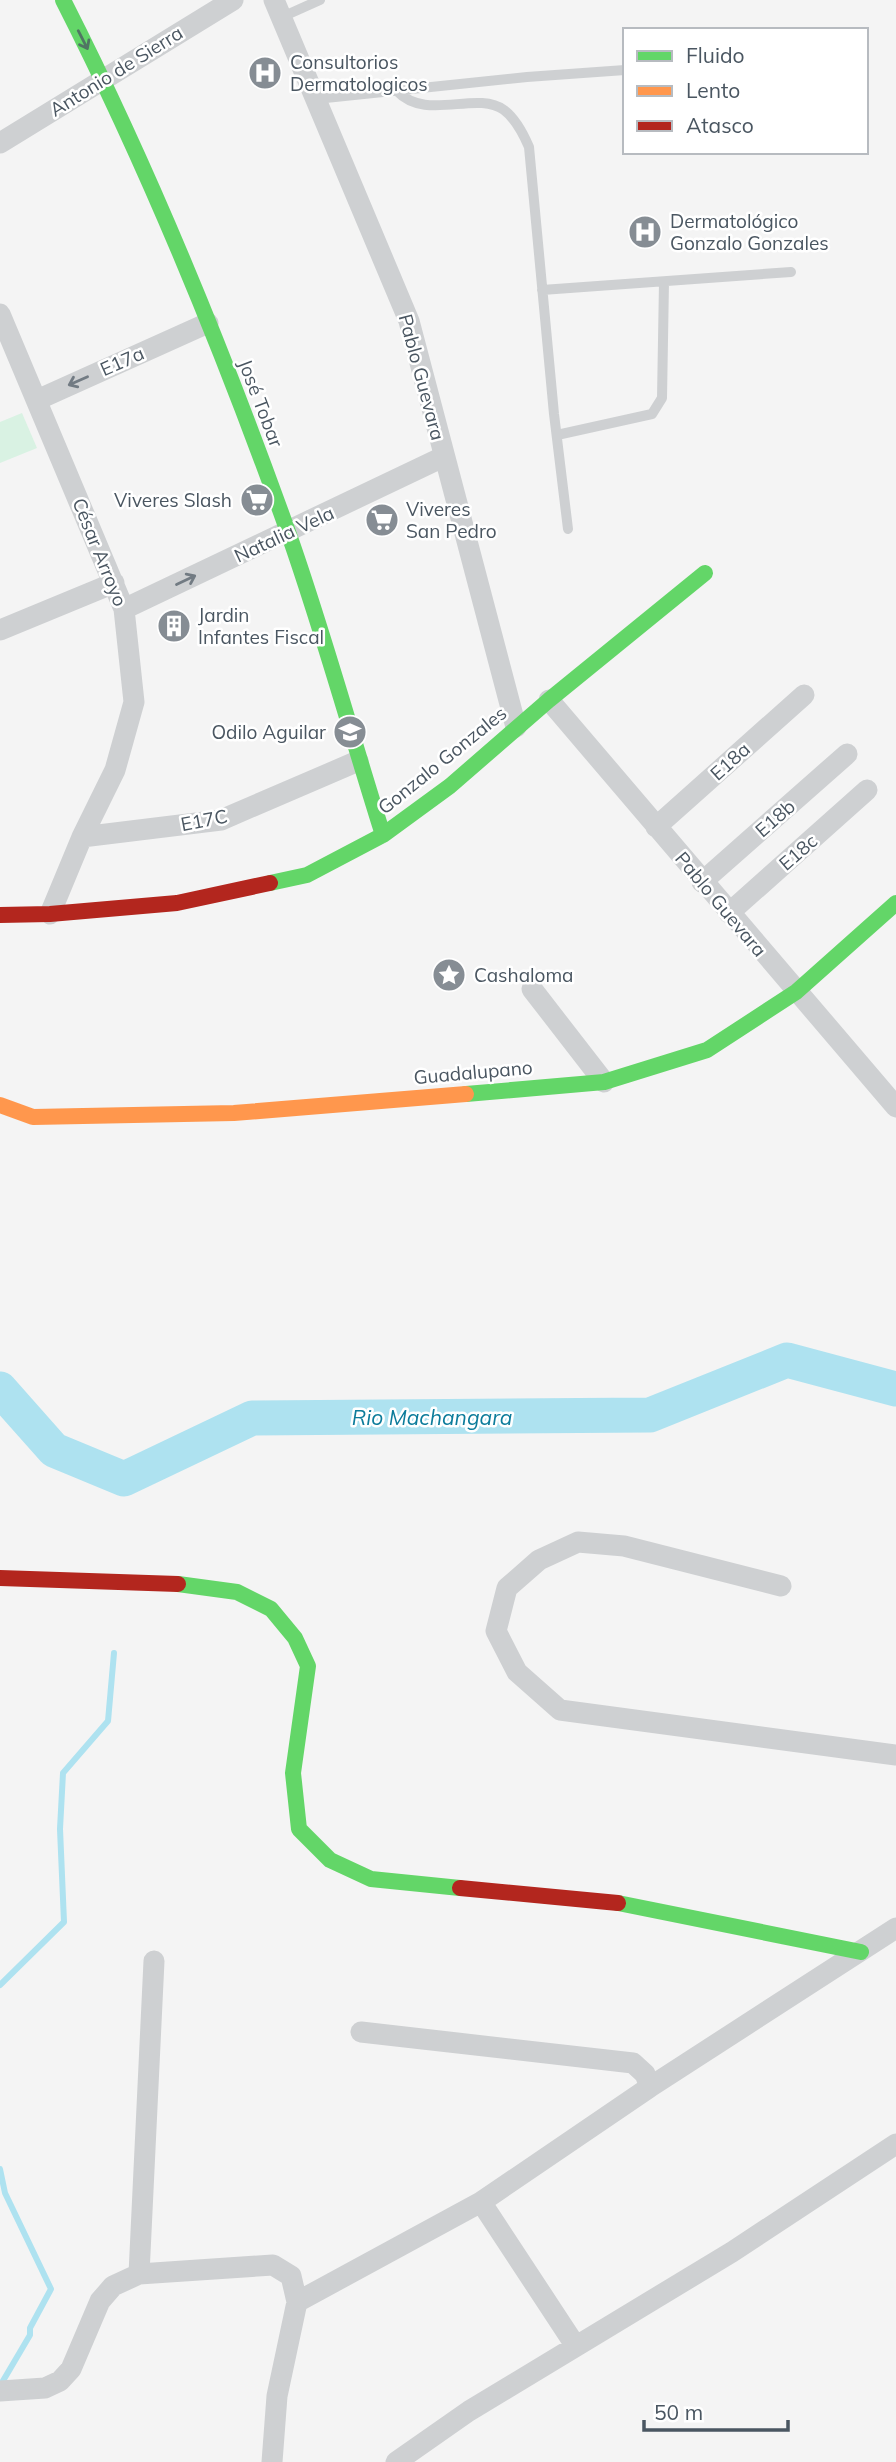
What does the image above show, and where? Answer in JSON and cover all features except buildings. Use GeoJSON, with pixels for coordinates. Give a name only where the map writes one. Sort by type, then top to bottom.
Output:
{"type":"FeatureCollection","features":[{"type":"Feature","properties":{"kind":"street","name":"José Tobar"},"geometry":{"type":"LineString","coordinates":[[62,0],[103,79],[208,323],[288,533],[383,835]]}},
{"type":"Feature","properties":{"kind":"street","name":"Antonio de Sierra"},"geometry":{"type":"LineString","coordinates":[[0,143],[233,0]]}},
{"type":"Feature","properties":{"kind":"street","name":"Pablo Guevara"},"geometry":{"type":"LineString","coordinates":[[278,9],[409,321],[516,727]]}},
{"type":"Feature","properties":{"kind":"street","name":"César Arroyo"},"geometry":{"type":"LineString","coordinates":[[0,314],[124,609],[134,702],[115,769],[82,837],[50,914]]}},
{"type":"Feature","properties":{"kind":"street","name":"E17a"},"geometry":{"type":"LineString","coordinates":[[37,400],[208,323]]}},
{"type":"Feature","properties":{"kind":"street","name":"Natalia Vela"},"geometry":{"type":"LineString","coordinates":[[124,609],[443,457]]}},
{"type":"Feature","properties":{"kind":"street","name":"Gonzalo Gonzales"},"geometry":{"type":"LineString","coordinates":[[0,915],[50,914],[177,903],[307,875],[383,835],[450,786],[516,727],[705,573]]}},
{"type":"Feature","properties":{"kind":"street"},"geometry":{"type":"LineString","coordinates":[[0,630],[114,583]]}},
{"type":"Feature","properties":{"kind":"street","name":"E18a"},"geometry":{"type":"LineString","coordinates":[[656,827],[804,695]]}},
{"type":"Feature","properties":{"kind":"street","name":"Pablo Guevara"},"geometry":{"type":"LineString","coordinates":[[549,700],[896,1107]]}},
{"type":"Feature","properties":{"kind":"street","name":"E18b"},"geometry":{"type":"LineString","coordinates":[[702,882],[848,754]]}},
{"type":"Feature","properties":{"kind":"street","name":"E17C"},"geometry":{"type":"LineString","coordinates":[[82,837],[221,820],[358,761]]}},
{"type":"Feature","properties":{"kind":"street","name":"E18c"},"geometry":{"type":"LineString","coordinates":[[729,913],[867,790]]}},
{"type":"Feature","properties":{"kind":"street","name":"Guadalupano"},"geometry":{"type":"LineString","coordinates":[[0,1105],[33,1117],[234,1113],[604,1082],[707,1050],[796,992],[896,904]]}},
{"type":"Feature","properties":{"kind":"street"},"geometry":{"type":"LineString","coordinates":[[532,989],[604,1082]]}},
{"type":"Feature","properties":{"kind":"street"},"geometry":{"type":"LineString","coordinates":[[781,1586],[624,1546],[578,1542],[539,1560],[507,1588],[496,1631],[517,1672],[560,1710],[896,1755]]}},
{"type":"Feature","properties":{"kind":"street"},"geometry":{"type":"LineString","coordinates":[[0,1578],[189,1584],[237,1592],[271,1609],[295,1638],[308,1666],[293,1773],[299,1829],[330,1860],[371,1879],[628,1904],[861,1952]]}},
{"type":"Feature","properties":{"kind":"street"},"geometry":{"type":"LineString","coordinates":[[297,2302],[481,2202],[650,2087],[896,1927]]}},
{"type":"Feature","properties":{"kind":"street"},"geometry":{"type":"LineString","coordinates":[[139,2274],[154,1961]]}},
{"type":"Feature","properties":{"kind":"street"},"geometry":{"type":"LineString","coordinates":[[361,2032],[633,2063],[645,2074],[650,2087]]}},
{"type":"Feature","properties":{"kind":"street"},"geometry":{"type":"LineString","coordinates":[[396,2462],[469,2411],[733,2252],[896,2144]]}},
{"type":"Feature","properties":{"kind":"street"},"geometry":{"type":"LineString","coordinates":[[481,2202],[575,2345]]}},
{"type":"Feature","properties":{"kind":"street"},"geometry":{"type":"LineString","coordinates":[[0,2391],[45,2388],[60,2381],[71,2370],[100,2301],[113,2286],[139,2274],[273,2265],[291,2276],[297,2302],[277,2396],[272,2462]]}},
{"type":"Feature","properties":{"kind":"lane"},"geometry":{"type":"LineString","coordinates":[[278,9],[320,0]]}},
{"type":"Feature","properties":{"kind":"lane"},"geometry":{"type":"LineString","coordinates":[[316,99],[527,77],[623,70]]}},
{"type":"Feature","properties":{"kind":"lane"},"geometry":{"type":"LineString","coordinates":[[397,91],[418,105],[484,104],[502,108],[520,127],[528,147],[568,530]]}},
{"type":"Feature","properties":{"kind":"lane"},"geometry":{"type":"LineString","coordinates":[[542,290],[791,272]]}},
{"type":"Feature","properties":{"kind":"lane"},"geometry":{"type":"LineString","coordinates":[[557,435],[652,414],[659,406],[662,398],[664,282]]}},
{"type":"Feature","properties":{"kind":"green space"},"geometry":{"type":"Polygon","coordinates":[[[22,413],[37,448],[0,463],[0,422],[22,413]]]}},
{"type":"Feature","properties":{"kind":"waterway","name":"Rio Machangara"},"geometry":{"type":"LineString","coordinates":[[0,1389],[54,1450],[124,1479],[252,1418],[650,1415],[787,1360],[896,1389]]}},
{"type":"Feature","properties":{"kind":"waterway"},"geometry":{"type":"LineString","coordinates":[[0,1985],[64,1922],[60,1829],[63,1773],[108,1721],[114,1653]]}},
{"type":"Feature","properties":{"kind":"waterway"},"geometry":{"type":"LineString","coordinates":[[0,2169],[5,2193],[51,2289],[30,2328],[30,2335],[0,2386]]}},
{"type":"Feature","properties":{"kind":"traffic: fast"},"geometry":{"type":"LineString","coordinates":[[63,0],[155,195],[238,397],[301,569],[383,835]]}},
{"type":"Feature","properties":{"kind":"traffic: fast"},"geometry":{"type":"LineString","coordinates":[[270,883],[307,875],[383,835],[450,786],[549,700],[705,573]]}},
{"type":"Feature","properties":{"kind":"traffic: fast"},"geometry":{"type":"LineString","coordinates":[[466,1094],[604,1082],[707,1050],[796,992],[896,903]]}},
{"type":"Feature","properties":{"kind":"traffic: fast"},"geometry":{"type":"LineString","coordinates":[[178,1584],[237,1592],[271,1609],[295,1638],[308,1666],[293,1773],[299,1829],[330,1860],[371,1879],[460,1888]]}},
{"type":"Feature","properties":{"kind":"traffic: fast"},"geometry":{"type":"LineString","coordinates":[[618,1903],[861,1952]]}},
{"type":"Feature","properties":{"kind":"traffic: slow"},"geometry":{"type":"LineString","coordinates":[[0,1105],[33,1117],[234,1113],[466,1094]]}},
{"type":"Feature","properties":{"kind":"traffic: jam"},"geometry":{"type":"LineString","coordinates":[[0,915],[50,914],[177,903],[270,883]]}},
{"type":"Feature","properties":{"kind":"traffic: jam"},"geometry":{"type":"LineString","coordinates":[[0,1578],[178,1584]]}},
{"type":"Feature","properties":{"kind":"traffic: jam"},"geometry":{"type":"LineString","coordinates":[[460,1888],[618,1903]]}},
{"type":"Feature","properties":{"kind":"place","name":"Consultorios Dermatologicos"},"geometry":{"type":"Point","coordinates":[265,73]}},
{"type":"Feature","properties":{"kind":"place","name":"Dermatológico Gonzalo Gonzales"},"geometry":{"type":"Point","coordinates":[645,232]}},
{"type":"Feature","properties":{"kind":"place","name":"Viveres Slash"},"geometry":{"type":"Point","coordinates":[257,500]}},
{"type":"Feature","properties":{"kind":"place","name":"Viveres San Pedro"},"geometry":{"type":"Point","coordinates":[382,520]}},
{"type":"Feature","properties":{"kind":"place","name":"Jardin Infantes Fiscal"},"geometry":{"type":"Point","coordinates":[174,626]}},
{"type":"Feature","properties":{"kind":"place","name":"Odilo Aguilar"},"geometry":{"type":"Point","coordinates":[350,732]}},
{"type":"Feature","properties":{"kind":"place","name":"Cashaloma"},"geometry":{"type":"Point","coordinates":[449,975]}}]}
